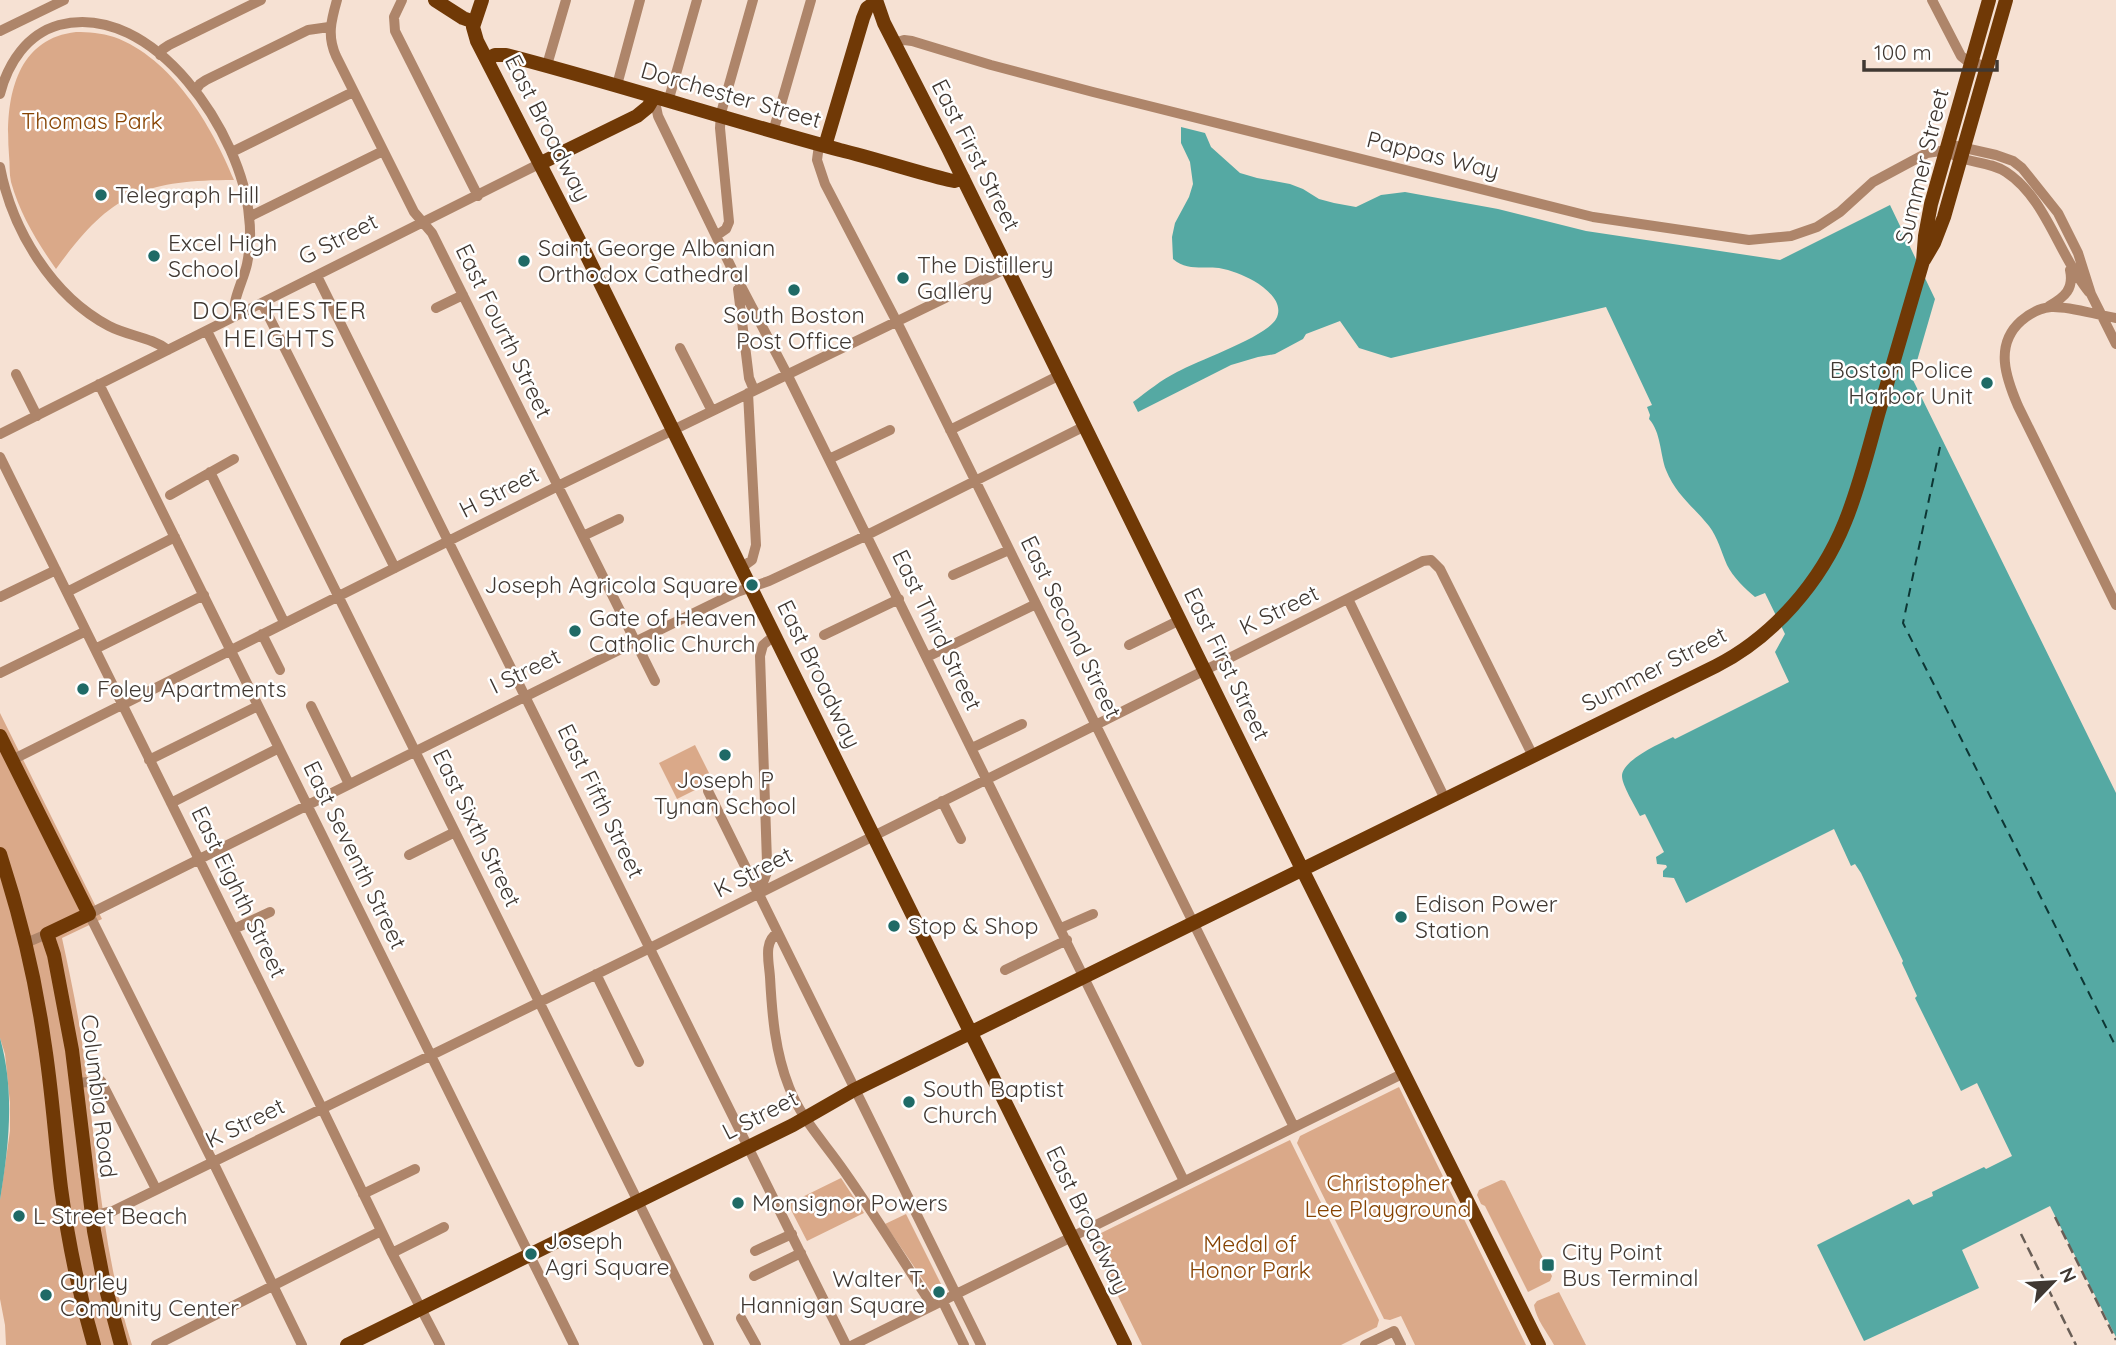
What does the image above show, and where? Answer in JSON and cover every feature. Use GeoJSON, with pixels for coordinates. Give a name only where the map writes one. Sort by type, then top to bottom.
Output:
{"type":"FeatureCollection","features":[{"type":"Feature","properties":{"kind":"main road"},"geometry":{"type":"LineString","coordinates":[[435,0],[474,22],[482,0]]}},
{"type":"Feature","properties":{"kind":"main road","name":"Summer Street"},"geometry":{"type":"LineString","coordinates":[[1194,924],[1727,661],[1775,624],[1815,577],[1845,524],[1853,502],[1923,261],[1928,218],[1989,0]]}},
{"type":"Feature","properties":{"kind":"main road","name":"Summer Street"},"geometry":{"type":"LineString","coordinates":[[1923,261],[1939,232],[2006,0]]}},
{"type":"Feature","properties":{"kind":"main road"},"geometry":{"type":"LineString","coordinates":[[822,146],[863,18],[867,8],[876,1]]}},
{"type":"Feature","properties":{"kind":"main road","name":"East First Street"},"geometry":{"type":"LineString","coordinates":[[876,1],[894,43],[1539,1345]]}},
{"type":"Feature","properties":{"kind":"main road","name":"East Broadway"},"geometry":{"type":"LineString","coordinates":[[474,22],[475,36],[541,163],[1125,1345]]}},
{"type":"Feature","properties":{"kind":"main road","name":"Dorchester Street"},"geometry":{"type":"LineString","coordinates":[[487,59],[506,54],[822,146],[948,180],[963,178]]}},
{"type":"Feature","properties":{"kind":"main road","name":"G Street"},"geometry":{"type":"LineString","coordinates":[[541,163],[641,114],[661,100]]}},
{"type":"Feature","properties":{"kind":"main road"},"geometry":{"type":"LineString","coordinates":[[0,736],[89,914]]}},
{"type":"Feature","properties":{"kind":"main road"},"geometry":{"type":"LineString","coordinates":[[0,854],[26,943],[46,1053],[67,1228],[94,1345]]}},
{"type":"Feature","properties":{"kind":"main road","name":"I Street"},"geometry":{"type":"LineString","coordinates":[[47,934],[89,914]]}},
{"type":"Feature","properties":{"kind":"main road","name":"L Street"},"geometry":{"type":"LineString","coordinates":[[347,1345],[804,1119],[854,1090],[1194,924]]}},
{"type":"Feature","properties":{"kind":"main road","name":"Columbia Road"},"geometry":{"type":"LineString","coordinates":[[47,934],[62,991],[76,1083],[91,1216],[103,1279],[121,1345]]}},
{"type":"Feature","properties":{"kind":"street"},"geometry":{"type":"LineString","coordinates":[[160,55],[169,45],[261,0]]}},
{"type":"Feature","properties":{"kind":"street"},"geometry":{"type":"LineString","coordinates":[[195,91],[203,82],[308,30],[329,27],[337,0]]}},
{"type":"Feature","properties":{"kind":"street"},"geometry":{"type":"LineString","coordinates":[[402,0],[394,18],[395,31],[478,195]]}},
{"type":"Feature","properties":{"kind":"street"},"geometry":{"type":"LineString","coordinates":[[547,65],[566,0]]}},
{"type":"Feature","properties":{"kind":"street"},"geometry":{"type":"LineString","coordinates":[[617,85],[640,0]]}},
{"type":"Feature","properties":{"kind":"street"},"geometry":{"type":"LineString","coordinates":[[661,100],[697,0]]}},
{"type":"Feature","properties":{"kind":"street"},"geometry":{"type":"LineString","coordinates":[[716,236],[726,229],[729,222],[721,117],[753,0]]}},
{"type":"Feature","properties":{"kind":"street"},"geometry":{"type":"LineString","coordinates":[[773,132],[811,0]]}},
{"type":"Feature","properties":{"kind":"street"},"geometry":{"type":"LineString","coordinates":[[1931,0],[1961,56],[1987,67]]}},
{"type":"Feature","properties":{"kind":"street"},"geometry":{"type":"LineString","coordinates":[[0,31],[57,2],[63,24]]}},
{"type":"Feature","properties":{"kind":"street"},"geometry":{"type":"LineString","coordinates":[[0,94],[9,70],[26,44],[44,31],[63,24],[86,22],[115,28],[133,36],[160,55],[195,91],[215,120],[232,152],[243,185],[249,217],[248,255],[243,281],[234,304],[235,315]]}},
{"type":"Feature","properties":{"kind":"street","name":"East Fourth Street"},"geometry":{"type":"LineString","coordinates":[[329,27],[333,50],[353,92],[414,212],[432,233],[655,681]]}},
{"type":"Feature","properties":{"kind":"street","name":"Pappas Way"},"geometry":{"type":"LineString","coordinates":[[894,43],[912,41],[1093,92],[1593,217],[1749,240],[1775,239],[1808,231],[1833,217],[1879,178],[1932,151],[1956,146],[1964,153]]}},
{"type":"Feature","properties":{"kind":"street"},"geometry":{"type":"LineString","coordinates":[[232,152],[353,92]]}},
{"type":"Feature","properties":{"kind":"street","name":"East Third Street"},"geometry":{"type":"LineString","coordinates":[[661,100],[656,111],[716,236],[788,374],[1184,1181]]}},
{"type":"Feature","properties":{"kind":"street","name":"East Second Street"},"geometry":{"type":"LineString","coordinates":[[822,146],[817,160],[825,184],[896,320],[1294,1127]]}},
{"type":"Feature","properties":{"kind":"street"},"geometry":{"type":"LineString","coordinates":[[249,217],[383,151]]}},
{"type":"Feature","properties":{"kind":"street"},"geometry":{"type":"LineString","coordinates":[[1964,153],[1997,167],[2017,181],[2038,207],[2067,261],[2091,294]]}},
{"type":"Feature","properties":{"kind":"street"},"geometry":{"type":"LineString","coordinates":[[1964,153],[2003,156],[2013,161],[2050,202],[2066,226],[2091,294],[2116,344]]}},
{"type":"Feature","properties":{"kind":"street","name":"G Street"},"geometry":{"type":"LineString","coordinates":[[0,434],[541,163]]}},
{"type":"Feature","properties":{"kind":"street"},"geometry":{"type":"LineString","coordinates":[[0,167],[9,203],[23,233],[43,265],[69,296],[110,327],[160,344],[168,350]]}},
{"type":"Feature","properties":{"kind":"street"},"geometry":{"type":"LineString","coordinates":[[2067,261],[2071,275],[2070,289],[2045,309],[2024,318],[2012,331],[2005,347],[2006,377],[2018,407],[2116,605]]}},
{"type":"Feature","properties":{"kind":"street","name":"H Street"},"geometry":{"type":"LineString","coordinates":[[12,760],[557,486],[1007,268]]}},
{"type":"Feature","properties":{"kind":"street"},"geometry":{"type":"LineString","coordinates":[[732,269],[740,296],[751,392],[757,545],[752,560],[741,568]]}},
{"type":"Feature","properties":{"kind":"street","name":"East Fifth Street"},"geometry":{"type":"LineString","coordinates":[[317,276],[846,1345]]}},
{"type":"Feature","properties":{"kind":"street"},"geometry":{"type":"LineString","coordinates":[[436,308],[463,295]]}},
{"type":"Feature","properties":{"kind":"street"},"geometry":{"type":"LineString","coordinates":[[262,303],[395,568]]}},
{"type":"Feature","properties":{"kind":"street"},"geometry":{"type":"LineString","coordinates":[[2045,309],[2057,307],[2116,318]]}},
{"type":"Feature","properties":{"kind":"street","name":"East Sixth Street"},"geometry":{"type":"LineString","coordinates":[[207,331],[709,1345]]}},
{"type":"Feature","properties":{"kind":"street"},"geometry":{"type":"LineString","coordinates":[[680,348],[712,411]]}},
{"type":"Feature","properties":{"kind":"street"},"geometry":{"type":"LineString","coordinates":[[16,374],[37,416]]}},
{"type":"Feature","properties":{"kind":"street"},"geometry":{"type":"LineString","coordinates":[[950,430],[1060,375]]}},
{"type":"Feature","properties":{"kind":"street","name":"East Seventh Street"},"geometry":{"type":"LineString","coordinates":[[99,384],[574,1345]]}},
{"type":"Feature","properties":{"kind":"street","name":"I Street"},"geometry":{"type":"LineString","coordinates":[[89,914],[737,592],[769,581],[867,535],[1085,426]]}},
{"type":"Feature","properties":{"kind":"street"},"geometry":{"type":"LineString","coordinates":[[829,458],[890,429]]}},
{"type":"Feature","properties":{"kind":"street","name":"East Eighth Street"},"geometry":{"type":"LineString","coordinates":[[0,457],[381,1231],[440,1345]]}},
{"type":"Feature","properties":{"kind":"street"},"geometry":{"type":"LineString","coordinates":[[170,495],[234,459]]}},
{"type":"Feature","properties":{"kind":"street"},"geometry":{"type":"LineString","coordinates":[[210,472],[284,622]]}},
{"type":"Feature","properties":{"kind":"street"},"geometry":{"type":"LineString","coordinates":[[583,536],[619,519]]}},
{"type":"Feature","properties":{"kind":"street"},"geometry":{"type":"LineString","coordinates":[[66,592],[175,537]]}},
{"type":"Feature","properties":{"kind":"street"},"geometry":{"type":"LineString","coordinates":[[953,575],[1009,550]]}},
{"type":"Feature","properties":{"kind":"street","name":"K Street"},"geometry":{"type":"LineString","coordinates":[[91,1216],[113,1211],[650,948],[1423,561],[1431,561],[1440,569],[1533,756]]}},
{"type":"Feature","properties":{"kind":"street"},"geometry":{"type":"LineString","coordinates":[[0,597],[56,570]]}},
{"type":"Feature","properties":{"kind":"street"},"geometry":{"type":"LineString","coordinates":[[95,649],[204,595]]}},
{"type":"Feature","properties":{"kind":"street"},"geometry":{"type":"LineString","coordinates":[[824,635],[899,599]]}},
{"type":"Feature","properties":{"kind":"street"},"geometry":{"type":"LineString","coordinates":[[1348,599],[1445,799]]}},
{"type":"Feature","properties":{"kind":"street"},"geometry":{"type":"LineString","coordinates":[[927,657],[1036,604]]}},
{"type":"Feature","properties":{"kind":"street"},"geometry":{"type":"LineString","coordinates":[[1129,645],[1180,620]]}},
{"type":"Feature","properties":{"kind":"street"},"geometry":{"type":"LineString","coordinates":[[0,673],[86,631]]}},
{"type":"Feature","properties":{"kind":"street"},"geometry":{"type":"LineString","coordinates":[[262,634],[280,670]]}},
{"type":"Feature","properties":{"kind":"street"},"geometry":{"type":"LineString","coordinates":[[759,892],[767,872],[760,656],[763,645],[774,636]]}},
{"type":"Feature","properties":{"kind":"street"},"geometry":{"type":"LineString","coordinates":[[149,760],[258,706]]}},
{"type":"Feature","properties":{"kind":"street"},"geometry":{"type":"LineString","coordinates":[[311,706],[349,784]]}},
{"type":"Feature","properties":{"kind":"street"},"geometry":{"type":"LineString","coordinates":[[972,748],[1022,724]]}},
{"type":"Feature","properties":{"kind":"street"},"geometry":{"type":"LineString","coordinates":[[171,803],[279,748]]}},
{"type":"Feature","properties":{"kind":"street"},"geometry":{"type":"LineString","coordinates":[[708,791],[981,1345]]}},
{"type":"Feature","properties":{"kind":"street"},"geometry":{"type":"LineString","coordinates":[[942,801],[961,839]]}},
{"type":"Feature","properties":{"kind":"street"},"geometry":{"type":"LineString","coordinates":[[409,855],[456,832]]}},
{"type":"Feature","properties":{"kind":"street"},"geometry":{"type":"LineString","coordinates":[[234,929],[270,912]]}},
{"type":"Feature","properties":{"kind":"street"},"geometry":{"type":"LineString","coordinates":[[89,914],[302,1345]]}},
{"type":"Feature","properties":{"kind":"street"},"geometry":{"type":"LineString","coordinates":[[1061,928],[1093,914]]}},
{"type":"Feature","properties":{"kind":"street"},"geometry":{"type":"LineString","coordinates":[[778,933],[771,937],[768,952],[775,1034],[789,1088],[804,1119],[845,1171],[964,1345]]}},
{"type":"Feature","properties":{"kind":"street","name":"I Street"},"geometry":{"type":"LineString","coordinates":[[26,943],[47,934]]}},
{"type":"Feature","properties":{"kind":"street"},"geometry":{"type":"LineString","coordinates":[[1005,970],[1067,940]]}},
{"type":"Feature","properties":{"kind":"street"},"geometry":{"type":"LineString","coordinates":[[596,974],[639,1062]]}},
{"type":"Feature","properties":{"kind":"street"},"geometry":{"type":"LineString","coordinates":[[853,1345],[1404,1073]]}},
{"type":"Feature","properties":{"kind":"street"},"geometry":{"type":"LineString","coordinates":[[76,1083],[101,1081],[156,1189]]}},
{"type":"Feature","properties":{"kind":"street"},"geometry":{"type":"LineString","coordinates":[[363,1194],[415,1169]]}},
{"type":"Feature","properties":{"kind":"street"},"geometry":{"type":"LineString","coordinates":[[392,1253],[443,1227]]}},
{"type":"Feature","properties":{"kind":"street"},"geometry":{"type":"LineString","coordinates":[[156,1345],[381,1231]]}},
{"type":"Feature","properties":{"kind":"street"},"geometry":{"type":"LineString","coordinates":[[755,1251],[792,1234]]}},
{"type":"Feature","properties":{"kind":"street"},"geometry":{"type":"LineString","coordinates":[[754,1276],[801,1254]]}},
{"type":"Feature","properties":{"kind":"street"},"geometry":{"type":"LineString","coordinates":[[741,1318],[756,1345]]}},
{"type":"Feature","properties":{"kind":"street"},"geometry":{"type":"LineString","coordinates":[[1365,1345],[1394,1331],[1401,1345]]}},
{"type":"Feature","properties":{"kind":"green space","name":"Thomas Park"},"geometry":{"type":"Polygon","coordinates":[[[76,32],[114,37],[135,47],[172,77],[202,117],[234,180],[175,183],[131,196],[94,223],[56,269],[30,227],[11,182],[9,115],[17,77],[26,61],[38,47],[55,37],[76,32]]]}},
{"type":"Feature","properties":{"kind":"green space"},"geometry":{"type":"Polygon","coordinates":[[[0,713],[102,919],[62,938],[81,1035],[113,1272],[132,1345],[6,1345],[0,1299],[0,1200],[10,1131],[10,1103],[5,1054],[0,1038],[0,713]]]}},
{"type":"Feature","properties":{"kind":"green space"},"geometry":{"type":"Polygon","coordinates":[[[695,745],[713,781],[677,799],[659,763],[695,745]]]}},
{"type":"Feature","properties":{"kind":"green space","name":"Christopher Lee Playground"},"geometry":{"type":"Polygon","coordinates":[[[1399,1087],[1526,1345],[1415,1345],[1401,1316],[1384,1319],[1297,1143],[1300,1136],[1399,1087]]]}},
{"type":"Feature","properties":{"kind":"green space","name":"Medal of Honor Park"},"geometry":{"type":"Polygon","coordinates":[[[1290,1140],[1379,1320],[1377,1327],[1341,1345],[1142,1345],[1093,1245],[1093,1237],[1290,1140]]]}},
{"type":"Feature","properties":{"kind":"green space"},"geometry":{"type":"Polygon","coordinates":[[[841,1178],[864,1213],[807,1241],[788,1204],[841,1178]]]}},
{"type":"Feature","properties":{"kind":"green space"},"geometry":{"type":"Polygon","coordinates":[[[1501,1180],[1505,1181],[1552,1276],[1550,1281],[1528,1292],[1477,1195],[1479,1190],[1501,1180]]]}},
{"type":"Feature","properties":{"kind":"green space"},"geometry":{"type":"Polygon","coordinates":[[[906,1214],[943,1288],[932,1293],[885,1224],[906,1214]]]}},
{"type":"Feature","properties":{"kind":"green space"},"geometry":{"type":"Polygon","coordinates":[[[1559,1292],[1586,1345],[1554,1345],[1539,1320],[1534,1305],[1537,1301],[1559,1292]]]}},
{"type":"Feature","properties":{"kind":"water"},"geometry":{"type":"Polygon","coordinates":[[[1181,127],[1205,133],[1211,147],[1240,173],[1290,184],[1319,199],[1334,203],[1356,207],[1381,195],[1405,192],[1498,209],[1586,231],[1780,260],[1890,205],[1935,299],[1912,378],[2116,793],[2116,1337],[2050,1206],[1962,1250],[1979,1288],[1864,1341],[1817,1245],[1909,1199],[1913,1205],[1933,1196],[1932,1192],[2012,1156],[1977,1083],[1961,1091],[1915,998],[1917,996],[1903,961],[1861,873],[1855,864],[1851,866],[1834,829],[1686,903],[1674,878],[1663,877],[1663,871],[1667,867],[1657,864],[1656,857],[1664,852],[1645,814],[1640,816],[1629,796],[1622,776],[1624,770],[1635,758],[1652,748],[1789,682],[1775,652],[1785,634],[1765,593],[1755,597],[1743,587],[1727,565],[1712,531],[1670,479],[1656,430],[1649,419],[1647,407],[1652,405],[1606,307],[1391,358],[1359,348],[1340,321],[1306,334],[1303,339],[1275,354],[1231,365],[1138,412],[1133,402],[1155,386],[1177,372],[1259,333],[1270,326],[1278,313],[1273,297],[1250,279],[1223,269],[1184,265],[1173,259],[1172,237],[1175,223],[1193,184],[1190,162],[1181,143],[1181,127]]]}},
{"type":"Feature","properties":{"kind":"water"},"geometry":{"type":"Polygon","coordinates":[[[0,1038],[8,1078],[9,1119],[0,1200],[0,1038]]]}},
{"type":"Feature","properties":{"kind":"ferry route"},"geometry":{"type":"LineString","coordinates":[[1940,447],[1903,623],[2116,1047]]}},
{"type":"Feature","properties":{"kind":"railway"},"geometry":{"type":"LineString","coordinates":[[2055,1217],[2116,1340]]}},
{"type":"Feature","properties":{"kind":"railway"},"geometry":{"type":"LineString","coordinates":[[2021,1234],[2076,1345]]}},
{"type":"Feature","properties":{"kind":"place","name":"Telegraph Hill"},"geometry":{"type":"Point","coordinates":[101,195]}},
{"type":"Feature","properties":{"kind":"place","name":"Excel High School"},"geometry":{"type":"Point","coordinates":[154,256]}},
{"type":"Feature","properties":{"kind":"place","name":"Saint George Albanian Orthodox Cathedral"},"geometry":{"type":"Point","coordinates":[524,261]}},
{"type":"Feature","properties":{"kind":"place","name":"The Distillery Gallery"},"geometry":{"type":"Point","coordinates":[903,278]}},
{"type":"Feature","properties":{"kind":"place","name":"South Boston Post Office"},"geometry":{"type":"Point","coordinates":[794,290]}},
{"type":"Feature","properties":{"kind":"place","name":"Boston Police Harbor Unit"},"geometry":{"type":"Point","coordinates":[1987,383]}},
{"type":"Feature","properties":{"kind":"place","name":"Joseph Agricola Square"},"geometry":{"type":"Point","coordinates":[752,585]}},
{"type":"Feature","properties":{"kind":"place","name":"Gate of Heaven Catholic Church"},"geometry":{"type":"Point","coordinates":[575,631]}},
{"type":"Feature","properties":{"kind":"place","name":"Foley Apartments"},"geometry":{"type":"Point","coordinates":[83,689]}},
{"type":"Feature","properties":{"kind":"place","name":"Joseph P Tynan School"},"geometry":{"type":"Point","coordinates":[725,755]}},
{"type":"Feature","properties":{"kind":"place","name":"Edison Power Station"},"geometry":{"type":"Point","coordinates":[1401,917]}},
{"type":"Feature","properties":{"kind":"place","name":"Stop & Shop"},"geometry":{"type":"Point","coordinates":[894,926]}},
{"type":"Feature","properties":{"kind":"place","name":"South Baptist Church"},"geometry":{"type":"Point","coordinates":[909,1102]}},
{"type":"Feature","properties":{"kind":"place","name":"Monsignor Powers"},"geometry":{"type":"Point","coordinates":[738,1203]}},
{"type":"Feature","properties":{"kind":"place","name":"L Street Beach"},"geometry":{"type":"Point","coordinates":[19,1216]}},
{"type":"Feature","properties":{"kind":"place","name":"Joseph Agri Square"},"geometry":{"type":"Point","coordinates":[531,1254]}},
{"type":"Feature","properties":{"kind":"place","name":"City Point Bus Terminal"},"geometry":{"type":"Point","coordinates":[1548,1265]}},
{"type":"Feature","properties":{"kind":"place","name":"Walter T. Hannigan Square"},"geometry":{"type":"Point","coordinates":[939,1292]}},
{"type":"Feature","properties":{"kind":"place","name":"Curley Comunity Center"},"geometry":{"type":"Point","coordinates":[46,1295]}},
{"type":"Feature","properties":{"kind":"district","name":"DORCHESTER HEIGHTS"},"geometry":{"type":"Point","coordinates":[280,325]}}]}
